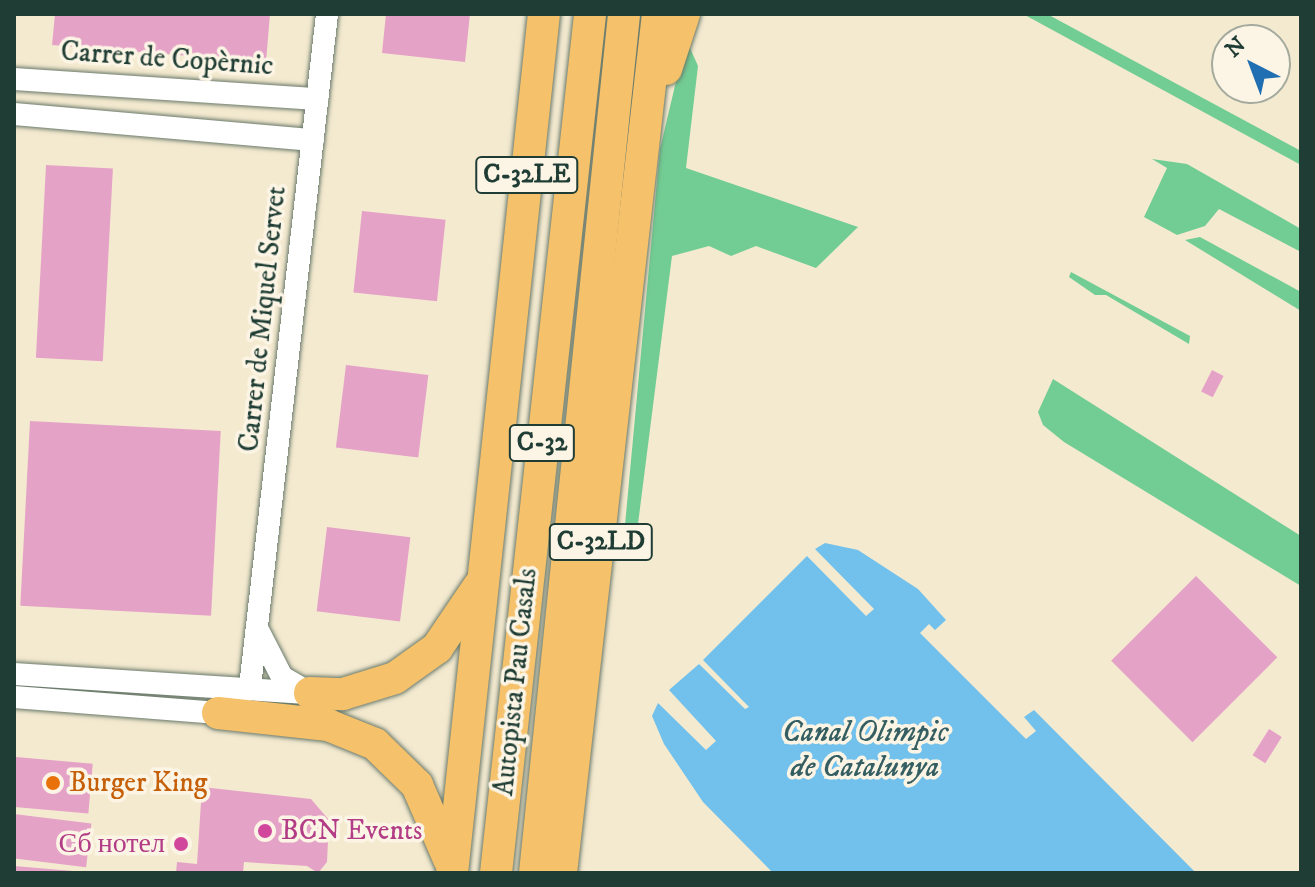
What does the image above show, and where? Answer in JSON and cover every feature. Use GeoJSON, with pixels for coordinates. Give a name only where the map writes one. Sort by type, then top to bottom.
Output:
{"type":"FeatureCollection","features":[{"type":"Feature","properties":{"kind":"highway","name":"C-32LE"},"geometry":{"type":"LineString","coordinates":[[452,873],[544,14]]}},
{"type":"Feature","properties":{"kind":"highway","name":"Autopista Pau Casals"},"geometry":{"type":"LineString","coordinates":[[496,873],[590,14]]}},
{"type":"Feature","properties":{"kind":"highway","name":"Autopista Pau Casals"},"geometry":{"type":"LineString","coordinates":[[535,873],[624,14]]}},
{"type":"Feature","properties":{"kind":"highway","name":"C-32LD"},"geometry":{"type":"LineString","coordinates":[[561,873],[658,14]]}},
{"type":"Feature","properties":{"kind":"highway"},"geometry":{"type":"LineString","coordinates":[[646,133],[684,14]]}},
{"type":"Feature","properties":{"kind":"highway"},"geometry":{"type":"LineString","coordinates":[[310,693],[343,694],[395,678],[437,648],[484,576]]}},
{"type":"Feature","properties":{"kind":"highway"},"geometry":{"type":"LineString","coordinates":[[218,713],[328,725],[375,744],[417,785],[445,845],[452,873]]}},
{"type":"Feature","properties":{"kind":"highway"},"geometry":{"type":"LineString","coordinates":[[579,730],[579,873]]}},
{"type":"Feature","properties":{"kind":"street","name":"Carrer de Miquel Servet"},"geometry":{"type":"LineString","coordinates":[[250,687],[327,14]]}},
{"type":"Feature","properties":{"kind":"street","name":"Carrer de Copèrnic"},"geometry":{"type":"LineString","coordinates":[[14,79],[317,99]]}},
{"type":"Feature","properties":{"kind":"street"},"geometry":{"type":"LineString","coordinates":[[14,114],[313,140]]}},
{"type":"Feature","properties":{"kind":"street"},"geometry":{"type":"LineString","coordinates":[[258,631],[282,677],[310,693]]}},
{"type":"Feature","properties":{"kind":"street"},"geometry":{"type":"LineString","coordinates":[[14,674],[310,693]]}},
{"type":"Feature","properties":{"kind":"street"},"geometry":{"type":"LineString","coordinates":[[14,697],[218,713],[250,687]]}},
{"type":"Feature","properties":{"kind":"green space"},"geometry":{"type":"Polygon","coordinates":[[[1023,14],[1047,14],[1301,151],[1301,165],[1023,14]]]}},
{"type":"Feature","properties":{"kind":"green space"},"geometry":{"type":"Polygon","coordinates":[[[686,39],[698,66],[686,168],[858,227],[816,268],[756,246],[731,256],[709,246],[672,256],[638,524],[622,557],[660,149],[686,39]]]}},
{"type":"Feature","properties":{"kind":"green space"},"geometry":{"type":"Polygon","coordinates":[[[1152,159],[1187,164],[1301,229],[1301,252],[1219,209],[1205,226],[1177,235],[1144,217],[1167,168],[1152,159]]]}},
{"type":"Feature","properties":{"kind":"green space"},"geometry":{"type":"Polygon","coordinates":[[[1200,237],[1301,292],[1301,311],[1185,240],[1200,237]]]}},
{"type":"Feature","properties":{"kind":"green space"},"geometry":{"type":"Polygon","coordinates":[[[1071,272],[1190,336],[1189,344],[1106,295],[1095,295],[1069,277],[1071,272]]]}},
{"type":"Feature","properties":{"kind":"green space"},"geometry":{"type":"Polygon","coordinates":[[[1053,379],[1301,536],[1301,586],[1064,442],[1043,425],[1038,412],[1053,379]]]}},
{"type":"Feature","properties":{"kind":"water","name":"Canal Olimpic de Catalunya"},"geometry":{"type":"Polygon","coordinates":[[[825,543],[858,550],[918,589],[946,620],[935,630],[929,624],[920,633],[1026,739],[1036,731],[1024,717],[1034,710],[1196,873],[773,873],[703,802],[664,744],[652,716],[658,703],[706,750],[716,741],[669,690],[699,664],[745,709],[749,707],[703,660],[807,556],[866,616],[874,609],[815,549],[825,543]]]}},
{"type":"Feature","properties":{"kind":"building"},"geometry":{"type":"Polygon","coordinates":[[[55,14],[270,14],[266,62],[52,45],[55,14]]]}},
{"type":"Feature","properties":{"kind":"building"},"geometry":{"type":"Polygon","coordinates":[[[386,14],[470,14],[465,62],[382,53],[386,14]]]}},
{"type":"Feature","properties":{"kind":"building"},"geometry":{"type":"Polygon","coordinates":[[[46,165],[113,169],[103,361],[36,358],[46,165]]]}},
{"type":"Feature","properties":{"kind":"building"},"geometry":{"type":"Polygon","coordinates":[[[362,211],[446,220],[437,301],[353,293],[362,211]]]}},
{"type":"Feature","properties":{"kind":"building"},"geometry":{"type":"Polygon","coordinates":[[[346,365],[428,375],[418,457],[336,447],[346,365]]]}},
{"type":"Feature","properties":{"kind":"building"},"geometry":{"type":"Polygon","coordinates":[[[1212,370],[1224,376],[1213,397],[1201,391],[1212,370]]]}},
{"type":"Feature","properties":{"kind":"building"},"geometry":{"type":"Polygon","coordinates":[[[30,421],[221,431],[211,616],[20,606],[30,421]]]}},
{"type":"Feature","properties":{"kind":"building"},"geometry":{"type":"Polygon","coordinates":[[[327,527],[410,537],[400,622],[317,611],[327,527]]]}},
{"type":"Feature","properties":{"kind":"building"},"geometry":{"type":"Polygon","coordinates":[[[1196,576],[1277,657],[1192,742],[1111,661],[1196,576]]]}},
{"type":"Feature","properties":{"kind":"building"},"geometry":{"type":"Polygon","coordinates":[[[1269,729],[1282,737],[1265,763],[1253,755],[1269,729]]]}},
{"type":"Feature","properties":{"kind":"building","name":"Burger King"},"geometry":{"type":"Polygon","coordinates":[[[16,757],[93,764],[88,814],[14,807],[16,757]]]}},
{"type":"Feature","properties":{"kind":"building","name":"BCN Events"},"geometry":{"type":"Polygon","coordinates":[[[202,787],[311,799],[329,820],[327,862],[318,873],[307,866],[244,862],[243,873],[176,873],[177,862],[197,864],[202,787]]]}},
{"type":"Feature","properties":{"kind":"building"},"geometry":{"type":"Polygon","coordinates":[[[14,814],[91,824],[86,867],[14,858],[14,814]]]}},
{"type":"Feature","properties":{"kind":"building"},"geometry":{"type":"Polygon","coordinates":[[[14,866],[73,871],[73,873],[14,873],[14,866]]]}},
{"type":"Feature","properties":{"kind":"place","name":"Burger King"},"geometry":{"type":"Point","coordinates":[53,783]}},
{"type":"Feature","properties":{"kind":"place","name":"BCN Events"},"geometry":{"type":"Point","coordinates":[265,831]}},
{"type":"Feature","properties":{"kind":"place","name":"Сб нотел"},"geometry":{"type":"Point","coordinates":[181,844]}}]}
